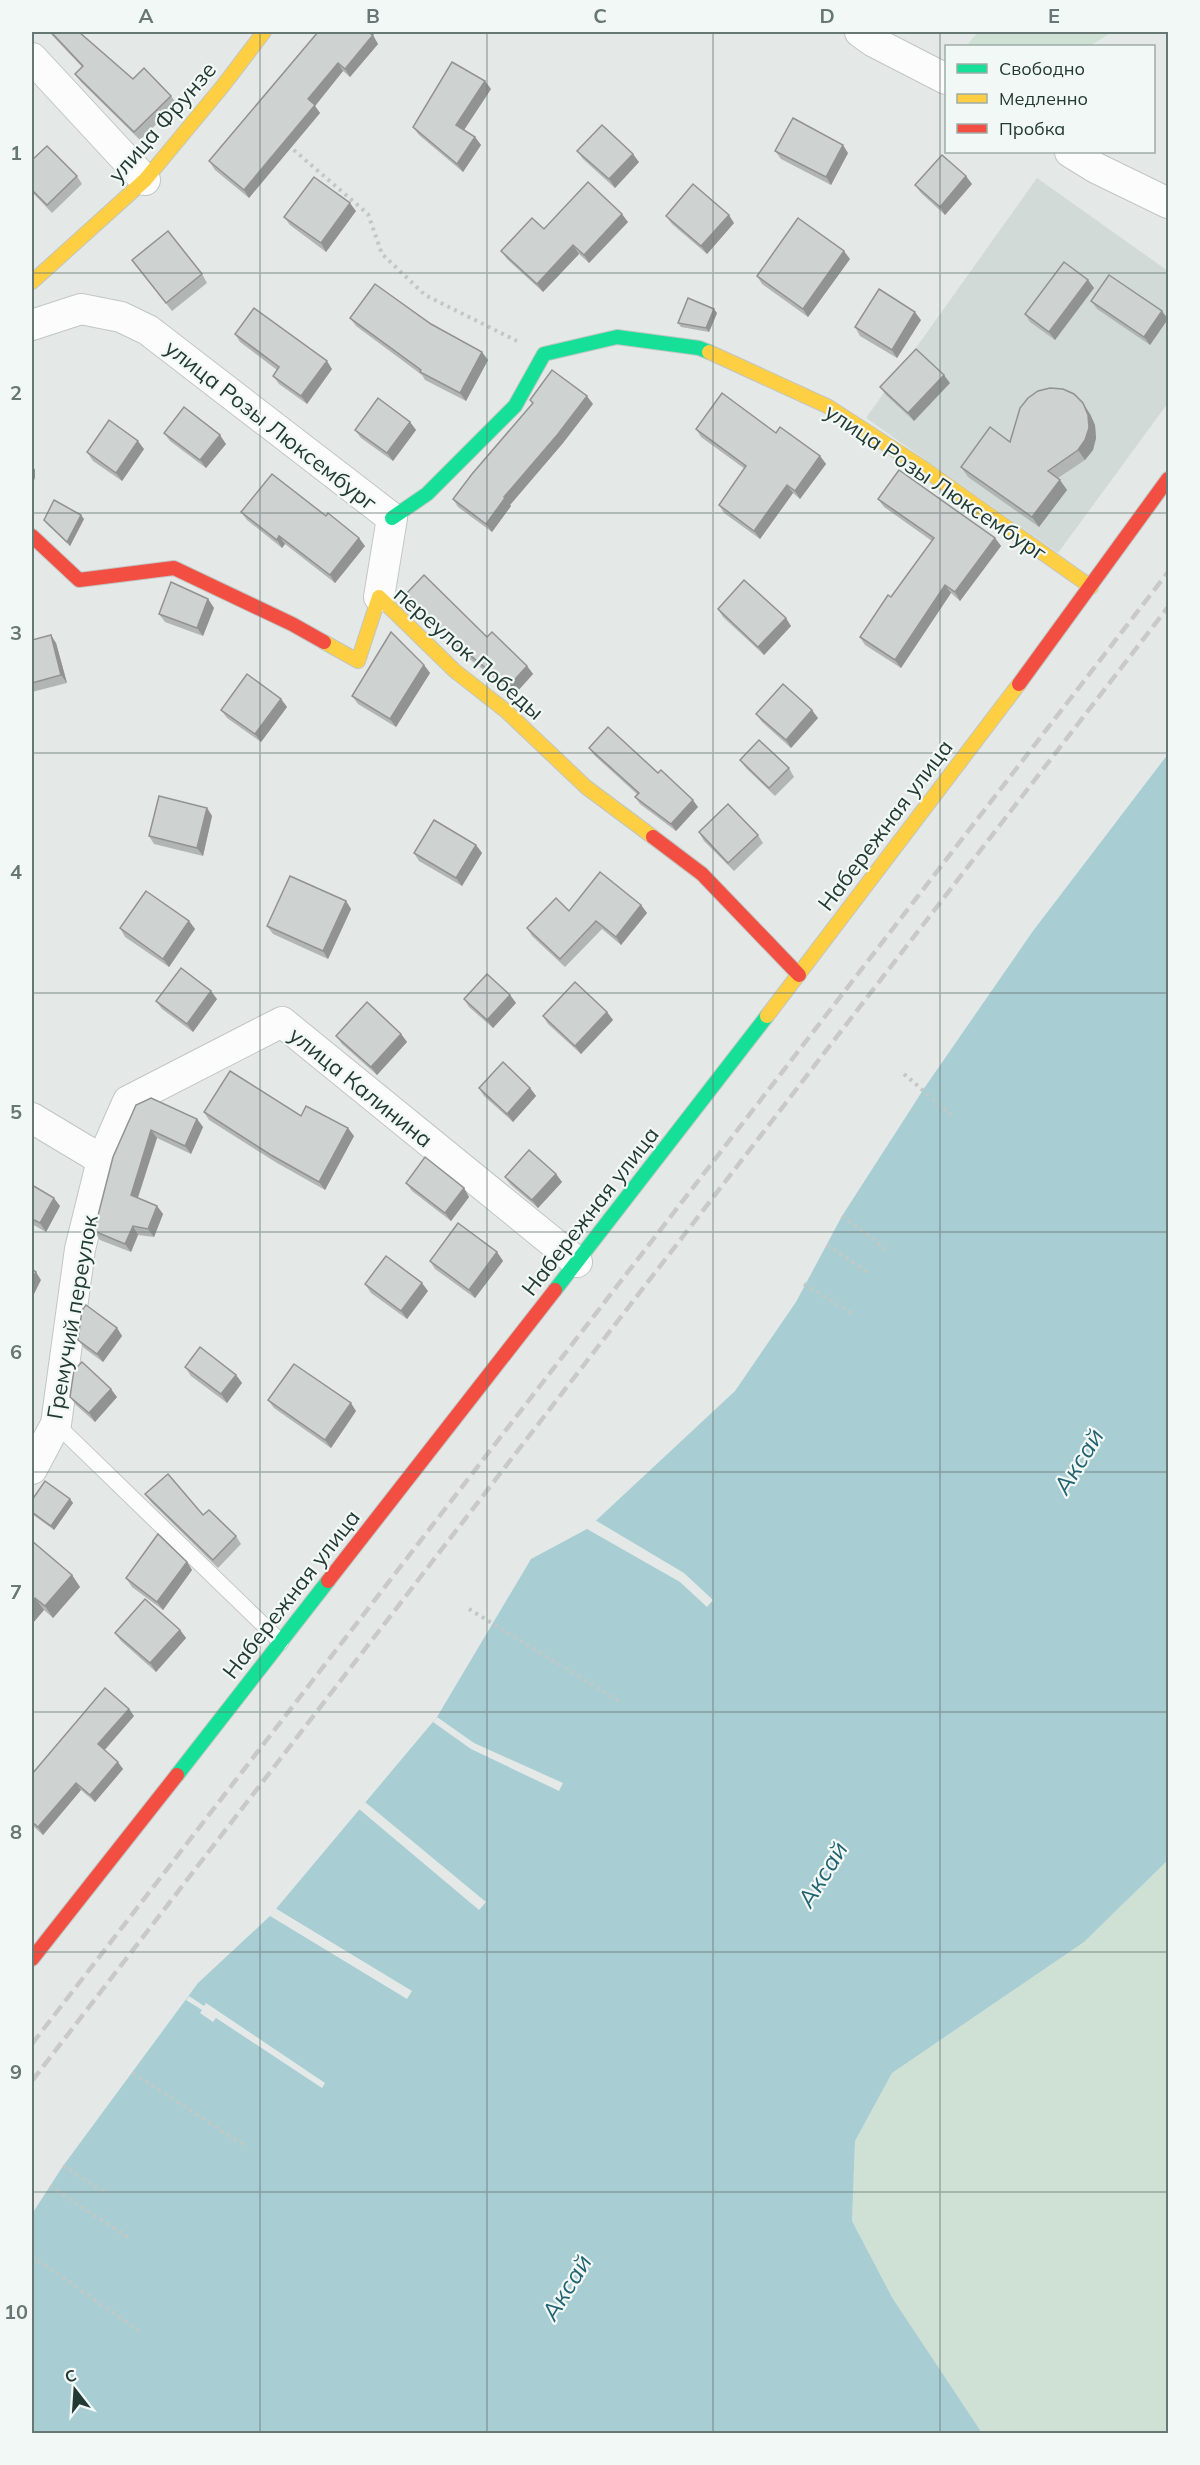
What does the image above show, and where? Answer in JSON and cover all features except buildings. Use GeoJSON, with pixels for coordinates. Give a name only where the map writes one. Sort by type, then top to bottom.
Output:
{"type":"FeatureCollection","features":[{"type":"Feature","properties":{"kind":"street","name":"улица Фрунзе"},"geometry":{"type":"LineString","coordinates":[[32,282],[145,180],[264,32]]}},
{"type":"Feature","properties":{"kind":"street"},"geometry":{"type":"LineString","coordinates":[[860,32],[874,42],[945,78]]}},
{"type":"Feature","properties":{"kind":"street"},"geometry":{"type":"LineString","coordinates":[[32,58],[145,180]]}},
{"type":"Feature","properties":{"kind":"street"},"geometry":{"type":"LineString","coordinates":[[1072,153],[1096,168],[1168,203]]}},
{"type":"Feature","properties":{"kind":"street","name":"улица Розы Люксембург"},"geometry":{"type":"LineString","coordinates":[[32,325],[81,309],[121,317],[148,330],[392,518],[427,494],[515,406],[544,354],[617,337],[699,348],[827,406],[923,468],[1091,588]]}},
{"type":"Feature","properties":{"kind":"street","name":"Набережная улица"},"geometry":{"type":"LineString","coordinates":[[32,1959],[799,975],[1091,588],[1168,479]]}},
{"type":"Feature","properties":{"kind":"street"},"geometry":{"type":"LineString","coordinates":[[379,597],[392,518]]}},
{"type":"Feature","properties":{"kind":"street","name":"переулок Победы"},"geometry":{"type":"LineString","coordinates":[[32,536],[79,580],[174,568],[292,624],[358,661],[379,597],[455,671],[506,711],[586,787],[702,874],[799,975]]}},
{"type":"Feature","properties":{"kind":"street","name":"улица Калинина"},"geometry":{"type":"LineString","coordinates":[[102,1160],[128,1101],[282,1022],[577,1262]]}},
{"type":"Feature","properties":{"kind":"street"},"geometry":{"type":"LineString","coordinates":[[32,1118],[102,1160]]}},
{"type":"Feature","properties":{"kind":"street","name":"Гремучий переулок"},"geometry":{"type":"LineString","coordinates":[[32,1469],[56,1424],[80,1249],[102,1160]]}},
{"type":"Feature","properties":{"kind":"lane"},"geometry":{"type":"LineString","coordinates":[[56,1424],[280,1642]]}},
{"type":"Feature","properties":{"kind":"path"},"geometry":{"type":"LineString","coordinates":[[282,139],[368,213],[382,255],[425,295],[544,354]]}},
{"type":"Feature","properties":{"kind":"path"},"geometry":{"type":"LineString","coordinates":[[904,1074],[955,1118]]}},
{"type":"Feature","properties":{"kind":"path"},"geometry":{"type":"LineString","coordinates":[[842,1216],[887,1250]]}},
{"type":"Feature","properties":{"kind":"path"},"geometry":{"type":"LineString","coordinates":[[827,1245],[870,1274]]}},
{"type":"Feature","properties":{"kind":"path"},"geometry":{"type":"LineString","coordinates":[[804,1284],[853,1314]]}},
{"type":"Feature","properties":{"kind":"path"},"geometry":{"type":"LineString","coordinates":[[469,1609],[619,1701]]}},
{"type":"Feature","properties":{"kind":"path"},"geometry":{"type":"LineString","coordinates":[[133,2073],[245,2146]]}},
{"type":"Feature","properties":{"kind":"path"},"geometry":{"type":"LineString","coordinates":[[63,2166],[107,2194]]}},
{"type":"Feature","properties":{"kind":"path"},"geometry":{"type":"LineString","coordinates":[[50,2186],[129,2238]]}},
{"type":"Feature","properties":{"kind":"path"},"geometry":{"type":"LineString","coordinates":[[32,2256],[139,2331]]}},
{"type":"Feature","properties":{"kind":"shaded area"},"geometry":{"type":"Polygon","coordinates":[[[1037,178],[1168,271],[1168,403],[1058,553],[866,418],[1037,178]]]}},
{"type":"Feature","properties":{"kind":"green space"},"geometry":{"type":"Polygon","coordinates":[[[978,32],[1112,32],[1092,45],[967,45],[978,32]]]}},
{"type":"Feature","properties":{"kind":"green space"},"geometry":{"type":"Polygon","coordinates":[[[1168,1860],[1168,2433],[982,2433],[893,2299],[852,2221],[855,2141],[892,2073],[1084,1942],[1168,1860]]]}},
{"type":"Feature","properties":{"kind":"water","name":"Аксай"},"geometry":{"type":"Polygon","coordinates":[[[1168,754],[1168,1860],[1084,1942],[892,2073],[855,2141],[852,2221],[893,2299],[982,2433],[32,2433],[32,2214],[63,2166],[198,1983],[270,1916],[437,1717],[531,1559],[587,1529],[735,1391],[796,1302],[842,1216],[925,1087],[1033,931],[1168,754]]]}},
{"type":"Feature","properties":{"kind":"pier"},"geometry":{"type":"Polygon","coordinates":[[[595,1520],[684,1573],[713,1600],[707,1607],[680,1582],[587,1529],[595,1520]]]}},
{"type":"Feature","properties":{"kind":"pier"},"geometry":{"type":"Polygon","coordinates":[[[437,1717],[474,1743],[563,1783],[559,1791],[471,1749],[433,1722],[437,1717]]]}},
{"type":"Feature","properties":{"kind":"pier"},"geometry":{"type":"Polygon","coordinates":[[[365,1802],[486,1902],[479,1910],[359,1809],[365,1802]]]}},
{"type":"Feature","properties":{"kind":"pier"},"geometry":{"type":"Polygon","coordinates":[[[275,1908],[412,1991],[407,1999],[270,1916],[275,1908]]]}},
{"type":"Feature","properties":{"kind":"pier"},"geometry":{"type":"Polygon","coordinates":[[[189,1996],[204,2006],[206,2003],[325,2083],[322,2088],[216,2018],[213,2022],[200,2013],[202,2010],[186,2000],[189,1996]]]}},
{"type":"Feature","properties":{"kind":"railway"},"geometry":{"type":"LineString","coordinates":[[32,2044],[1168,572]]}},
{"type":"Feature","properties":{"kind":"railway"},"geometry":{"type":"LineString","coordinates":[[32,2081],[1168,607]]}},
{"type":"Feature","properties":{"kind":"traffic: fast"},"geometry":{"type":"LineString","coordinates":[[392,518],[427,494],[515,406],[544,354],[617,337],[699,348],[709,352]]}},
{"type":"Feature","properties":{"kind":"traffic: fast"},"geometry":{"type":"LineString","coordinates":[[555,1290],[767,1016]]}},
{"type":"Feature","properties":{"kind":"traffic: fast"},"geometry":{"type":"LineString","coordinates":[[177,1775],[328,1581]]}},
{"type":"Feature","properties":{"kind":"traffic: slow"},"geometry":{"type":"LineString","coordinates":[[32,282],[145,180],[264,32]]}},
{"type":"Feature","properties":{"kind":"traffic: slow"},"geometry":{"type":"LineString","coordinates":[[709,352],[827,406],[923,468],[1091,587]]}},
{"type":"Feature","properties":{"kind":"traffic: slow"},"geometry":{"type":"LineString","coordinates":[[324,642],[358,661],[379,597],[455,671],[506,711],[586,787],[653,837]]}},
{"type":"Feature","properties":{"kind":"traffic: slow"},"geometry":{"type":"LineString","coordinates":[[767,1016],[1019,684]]}},
{"type":"Feature","properties":{"kind":"traffic: jam"},"geometry":{"type":"LineString","coordinates":[[1019,684],[1168,479]]}},
{"type":"Feature","properties":{"kind":"traffic: jam"},"geometry":{"type":"LineString","coordinates":[[32,536],[79,580],[174,568],[292,624],[324,642]]}},
{"type":"Feature","properties":{"kind":"traffic: jam"},"geometry":{"type":"LineString","coordinates":[[653,837],[702,874],[799,975]]}},
{"type":"Feature","properties":{"kind":"traffic: jam"},"geometry":{"type":"LineString","coordinates":[[328,1581],[555,1290]]}},
{"type":"Feature","properties":{"kind":"traffic: jam"},"geometry":{"type":"LineString","coordinates":[[32,1959],[177,1775]]}}]}
